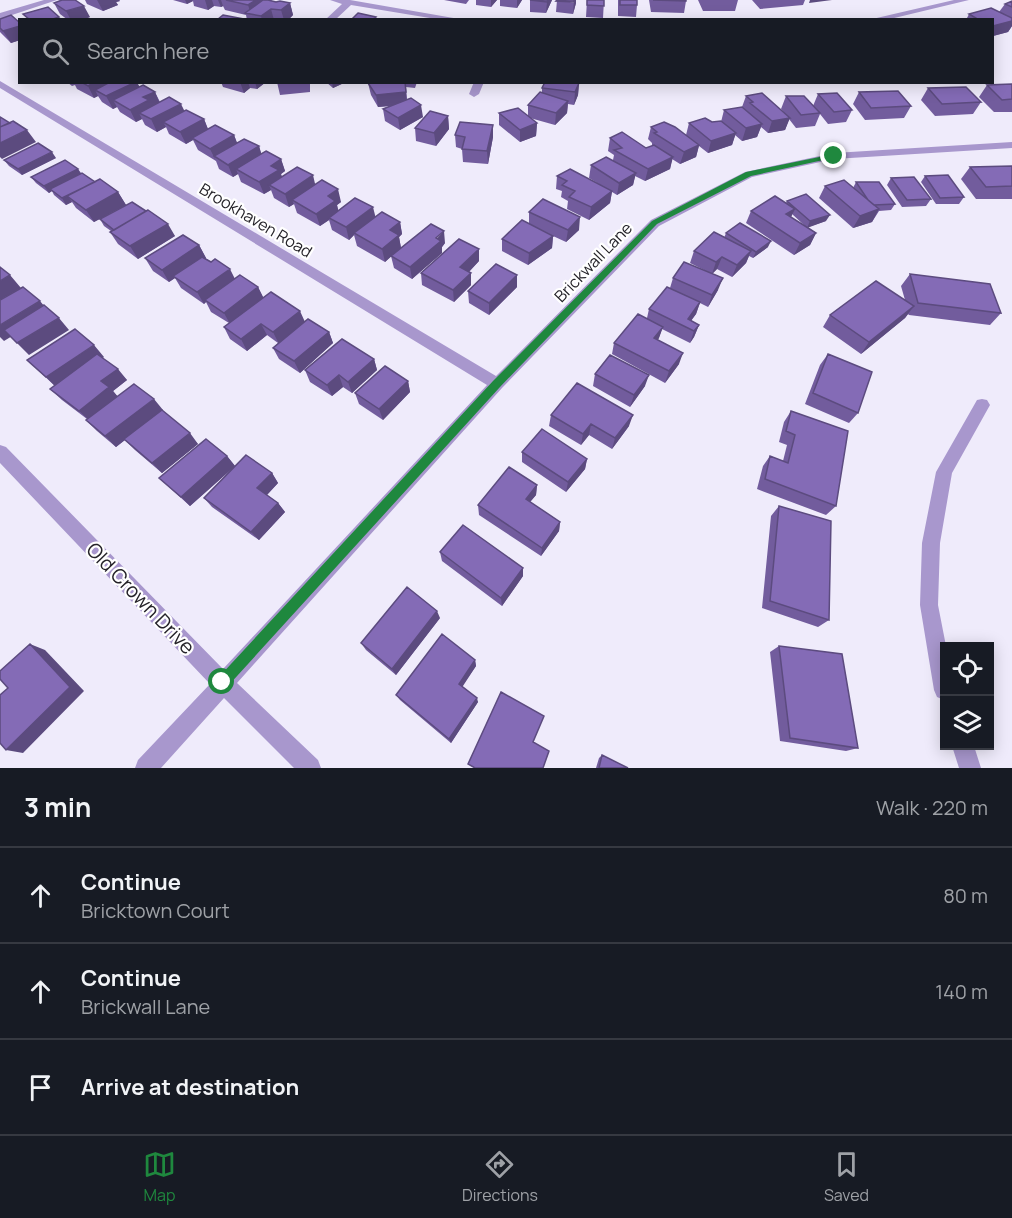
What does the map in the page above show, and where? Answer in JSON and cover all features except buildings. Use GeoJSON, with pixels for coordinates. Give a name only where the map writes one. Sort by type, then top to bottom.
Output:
{"type":"FeatureCollection","features":[{"type":"Feature","properties":{"kind":"street"},"geometry":{"type":"LineString","coordinates":[[0,16],[53,0]]}},
{"type":"Feature","properties":{"kind":"street"},"geometry":{"type":"LineString","coordinates":[[333,0],[448,18]]}},
{"type":"Feature","properties":{"kind":"street"},"geometry":{"type":"LineString","coordinates":[[881,18],[965,0]]}},
{"type":"Feature","properties":{"kind":"street"},"geometry":{"type":"LineString","coordinates":[[331,18],[348,3]]}},
{"type":"Feature","properties":{"kind":"street","name":"Brookhaven Road"},"geometry":{"type":"LineString","coordinates":[[0,84],[497,384]]}},
{"type":"Feature","properties":{"kind":"street"},"geometry":{"type":"LineString","coordinates":[[474,94],[478,84]]}},
{"type":"Feature","properties":{"kind":"street","name":"Brickwall Lane"},"geometry":{"type":"LineString","coordinates":[[146,768],[222,682],[497,384],[655,223],[749,174],[834,156],[1012,145]]}},
{"type":"Feature","properties":{"kind":"street"},"geometry":{"type":"LineString","coordinates":[[940,665],[928,606],[931,543],[944,472],[982,405]]}},
{"type":"Feature","properties":{"kind":"street","name":"Old Crown Drive"},"geometry":{"type":"LineString","coordinates":[[0,452],[222,682],[310,768]]}},
{"type":"Feature","properties":{"kind":"street"},"geometry":{"type":"LineString","coordinates":[[964,750],[970,768]]}},
{"type":"Feature","properties":{"kind":"route"},"geometry":{"type":"LineString","coordinates":[[222,682],[497,384],[655,223],[749,174],[834,156]]}}]}
